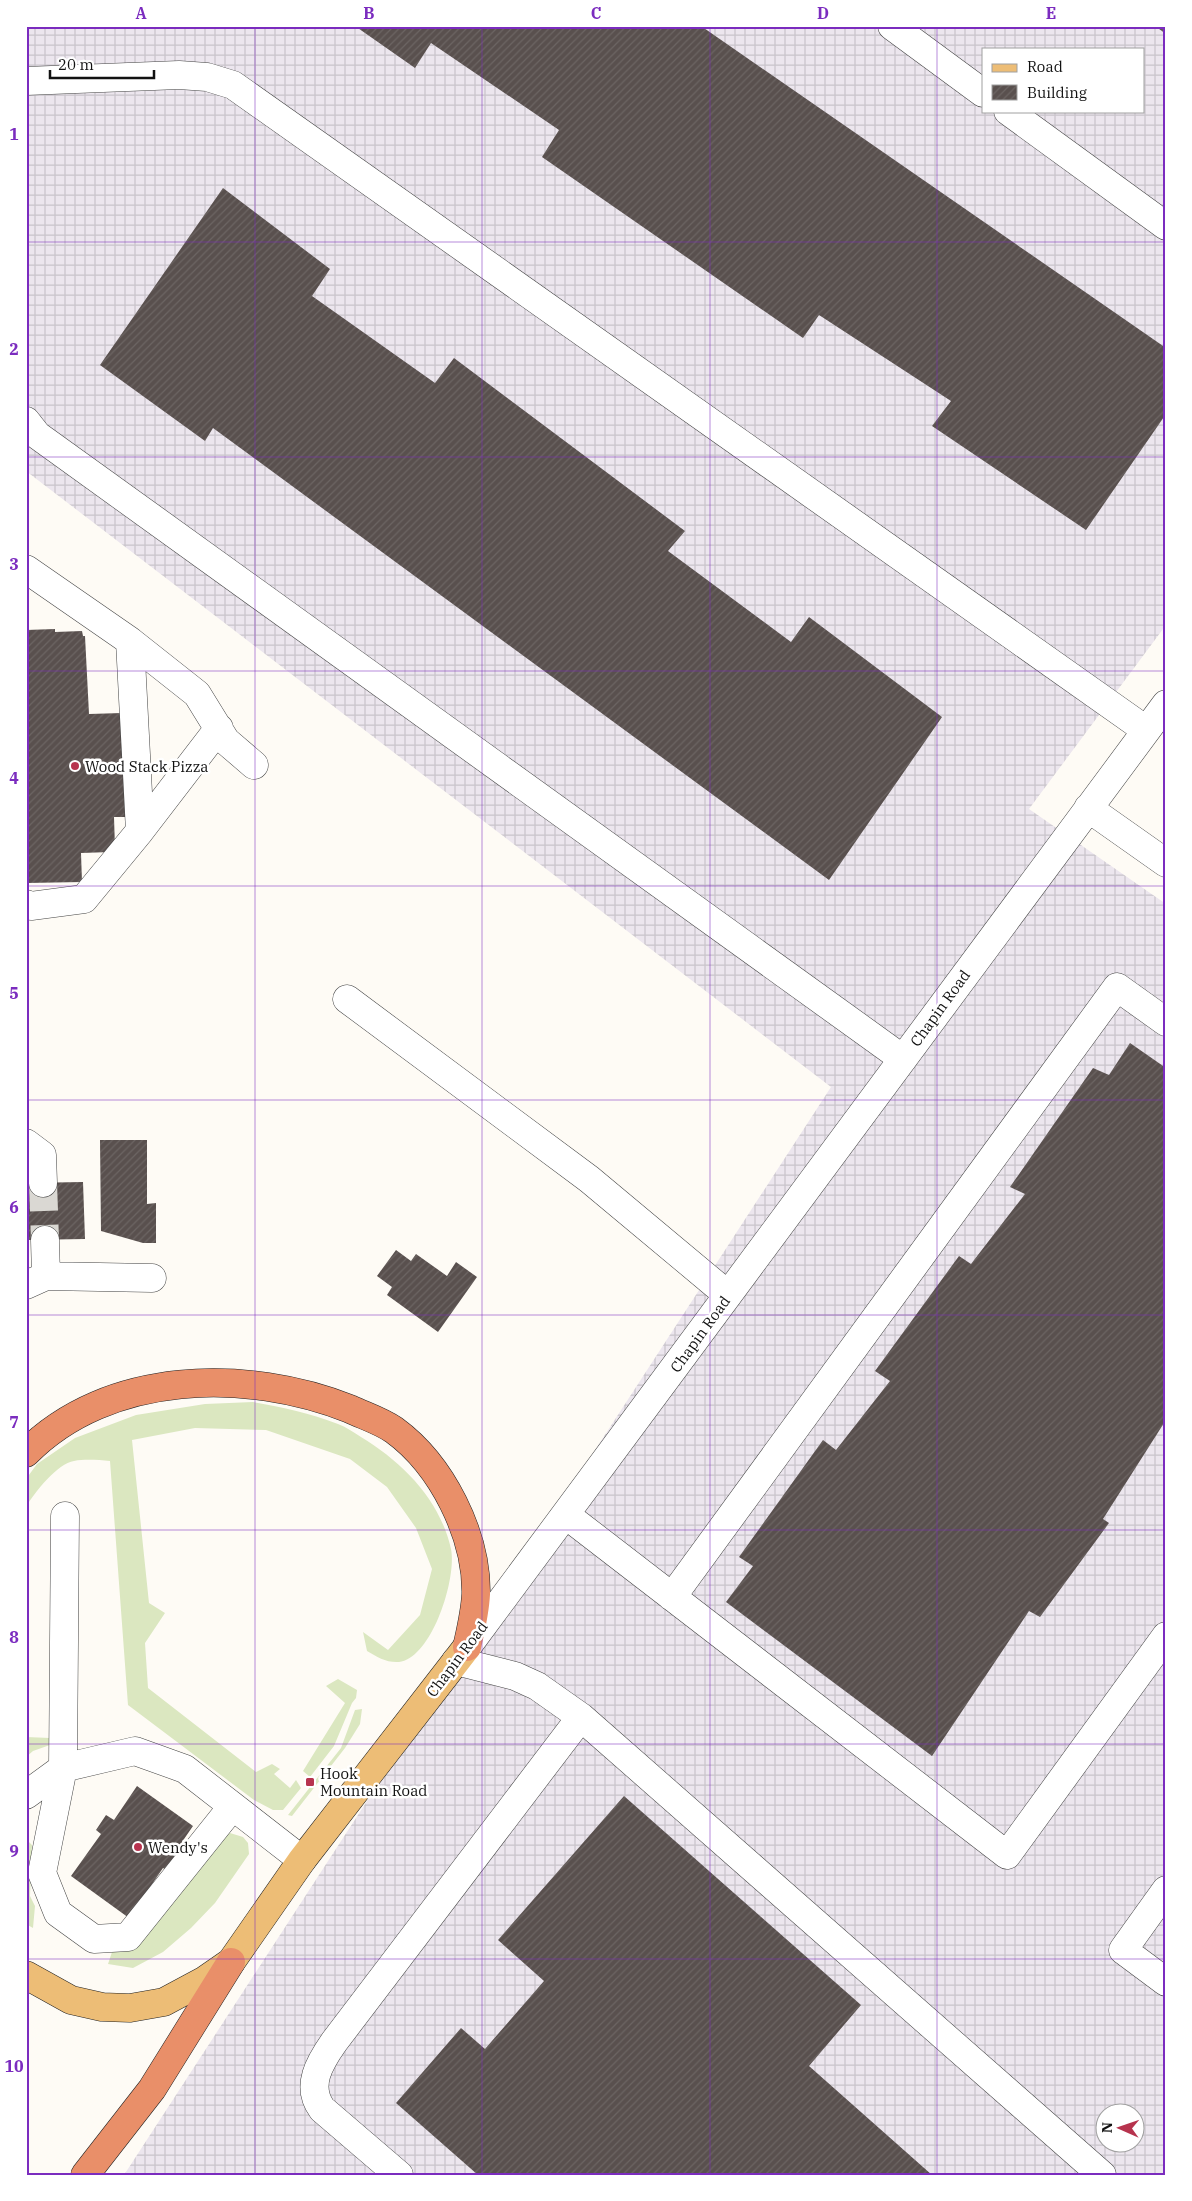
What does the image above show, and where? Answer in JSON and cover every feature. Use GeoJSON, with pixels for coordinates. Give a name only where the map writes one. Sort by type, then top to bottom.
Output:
{"type":"FeatureCollection","features":[{"type":"Feature","properties":{"kind":"highway"},"geometry":{"type":"LineString","coordinates":[[26,1453],[75,1415],[99,1404],[142,1391],[188,1384],[236,1384],[282,1389],[329,1401],[379,1422],[412,1444],[432,1468],[453,1502],[470,1546],[474,1569],[474,1617],[461,1654]]}},
{"type":"Feature","properties":{"kind":"highway"},"geometry":{"type":"LineString","coordinates":[[85,2175],[152,2089],[231,1962]]}},
{"type":"Feature","properties":{"kind":"main road","name":"Chapin Road"},"geometry":{"type":"LineString","coordinates":[[231,1962],[302,1860],[461,1654]]}},
{"type":"Feature","properties":{"kind":"main road"},"geometry":{"type":"LineString","coordinates":[[26,1975],[71,2000],[102,2007],[130,2008],[164,2002],[206,1980],[231,1962]]}},
{"type":"Feature","properties":{"kind":"street"},"geometry":{"type":"LineString","coordinates":[[892,26],[982,92]]}},
{"type":"Feature","properties":{"kind":"street"},"geometry":{"type":"LineString","coordinates":[[26,81],[179,74],[208,77],[233,85],[1146,730]]}},
{"type":"Feature","properties":{"kind":"street"},"geometry":{"type":"LineString","coordinates":[[1009,112],[1166,226]]}},
{"type":"Feature","properties":{"kind":"street"},"geometry":{"type":"LineString","coordinates":[[26,421],[37,435],[902,1059]]}},
{"type":"Feature","properties":{"kind":"street"},"geometry":{"type":"LineString","coordinates":[[26,569],[130,641],[198,694],[226,741],[254,765]]}},
{"type":"Feature","properties":{"kind":"street"},"geometry":{"type":"LineString","coordinates":[[130,641],[140,830]]}},
{"type":"Feature","properties":{"kind":"street","name":"Chapin Road"},"geometry":{"type":"LineString","coordinates":[[461,1654],[1166,704]]}},
{"type":"Feature","properties":{"kind":"street"},"geometry":{"type":"LineString","coordinates":[[26,904],[31,906],[84,898],[140,830],[219,728]]}},
{"type":"Feature","properties":{"kind":"street"},"geometry":{"type":"LineString","coordinates":[[1088,808],[1166,863]]}},
{"type":"Feature","properties":{"kind":"street"},"geometry":{"type":"LineString","coordinates":[[672,1597],[1117,987],[1166,1022]]}},
{"type":"Feature","properties":{"kind":"street"},"geometry":{"type":"LineString","coordinates":[[347,999],[589,1179],[728,1295]]}},
{"type":"Feature","properties":{"kind":"street"},"geometry":{"type":"LineString","coordinates":[[26,1143],[42,1155],[43,1183]]}},
{"type":"Feature","properties":{"kind":"street"},"geometry":{"type":"LineString","coordinates":[[45,1240],[36,1280],[152,1278]]}},
{"type":"Feature","properties":{"kind":"street"},"geometry":{"type":"LineString","coordinates":[[566,1515],[1006,1855],[1166,1636]]}},
{"type":"Feature","properties":{"kind":"street"},"geometry":{"type":"LineString","coordinates":[[65,1516],[63,1768],[42,1873],[58,1913],[94,1940],[128,1937],[232,1807]]}},
{"type":"Feature","properties":{"kind":"street"},"geometry":{"type":"LineString","coordinates":[[461,1654],[537,1686],[581,1717],[1102,2175]]}},
{"type":"Feature","properties":{"kind":"street"},"geometry":{"type":"LineString","coordinates":[[399,2175],[322,2109],[316,2101],[315,2075],[321,2061],[581,1717]]}},
{"type":"Feature","properties":{"kind":"street"},"geometry":{"type":"LineString","coordinates":[[26,1795],[63,1768],[135,1751],[185,1769],[302,1860]]}},
{"type":"Feature","properties":{"kind":"street"},"geometry":{"type":"LineString","coordinates":[[1166,1890],[1123,1950],[1166,1982]]}},
{"type":"Feature","properties":{"kind":"shaded area"},"geometry":{"type":"Polygon","coordinates":[[[26,26],[1166,26],[1166,625],[1029,809],[1166,904],[1166,2175],[124,2175],[831,1087],[26,471],[26,26]]]}},
{"type":"Feature","properties":{"kind":"green space"},"geometry":{"type":"Polygon","coordinates":[[[253,1402],[296,1411],[341,1425],[391,1458],[417,1484],[438,1514],[446,1531],[452,1562],[446,1596],[440,1615],[422,1647],[411,1657],[399,1662],[386,1661],[367,1651],[363,1632],[388,1650],[420,1615],[432,1569],[416,1528],[387,1487],[350,1459],[266,1430],[195,1428],[132,1440],[149,1603],[165,1613],[145,1643],[148,1688],[256,1772],[272,1764],[280,1769],[274,1774],[290,1788],[296,1780],[301,1788],[283,1810],[273,1810],[254,1800],[128,1705],[110,1461],[83,1460],[68,1463],[47,1480],[26,1507],[26,1479],[37,1464],[75,1438],[136,1415],[205,1404],[253,1402]]]}},
{"type":"Feature","properties":{"kind":"green space"},"geometry":{"type":"Polygon","coordinates":[[[338,1679],[357,1690],[356,1698],[352,1703],[334,1746],[310,1777],[303,1771],[345,1703],[326,1686],[338,1679]]]}},
{"type":"Feature","properties":{"kind":"green space"},"geometry":{"type":"Polygon","coordinates":[[[362,1709],[360,1724],[345,1748],[292,1816],[288,1815],[341,1748],[355,1710],[362,1709]]]}},
{"type":"Feature","properties":{"kind":"green space"},"geometry":{"type":"Polygon","coordinates":[[[26,1737],[50,1738],[50,1745],[33,1751],[26,1757],[26,1737]]]}},
{"type":"Feature","properties":{"kind":"green space"},"geometry":{"type":"Polygon","coordinates":[[[230,1833],[243,1837],[248,1843],[249,1854],[215,1903],[191,1928],[163,1952],[133,1968],[108,1964],[112,1952],[135,1947],[222,1836],[230,1833]]]}},
{"type":"Feature","properties":{"kind":"green space"},"geometry":{"type":"Polygon","coordinates":[[[26,1839],[32,1845],[30,1896],[35,1906],[33,1928],[26,1924],[26,1839]]]}},
{"type":"Feature","properties":{"kind":"building"},"geometry":{"type":"Polygon","coordinates":[[[355,26],[701,26],[1166,348],[1166,414],[1086,530],[932,426],[951,401],[819,315],[803,338],[542,157],[559,130],[431,43],[415,68],[355,26]]]}},
{"type":"Feature","properties":{"kind":"building"},"geometry":{"type":"Polygon","coordinates":[[[1155,26],[1166,26],[1166,34],[1155,26]]]}},
{"type":"Feature","properties":{"kind":"building"},"geometry":{"type":"Polygon","coordinates":[[[223,188],[330,269],[312,296],[435,383],[454,358],[685,531],[668,551],[791,642],[809,617],[942,717],[829,880],[213,428],[205,441],[100,365],[223,188]]]}},
{"type":"Feature","properties":{"kind":"building","name":"Wood Stack Pizza"},"geometry":{"type":"Polygon","coordinates":[[[55,629],[55,632],[82,631],[83,636],[85,636],[89,714],[122,713],[126,817],[114,817],[115,848],[111,852],[81,853],[82,882],[27,883],[26,630],[55,629]]]}},
{"type":"Feature","properties":{"kind":"building"},"geometry":{"type":"Polygon","coordinates":[[[1130,1043],[1166,1068],[1166,1424],[1164,1423],[1103,1519],[1109,1523],[1040,1617],[1029,1611],[932,1756],[726,1602],[753,1566],[739,1557],[823,1440],[836,1450],[890,1381],[875,1371],[959,1256],[971,1264],[1025,1194],[1010,1187],[1093,1068],[1109,1075],[1130,1043]]]}},
{"type":"Feature","properties":{"kind":"building"},"geometry":{"type":"Polygon","coordinates":[[[100,1140],[147,1140],[147,1204],[156,1203],[156,1243],[143,1243],[101,1231],[100,1140]]]}},
{"type":"Feature","properties":{"kind":"building"},"geometry":{"type":"Polygon","coordinates":[[[83,1182],[85,1239],[26,1240],[26,1183],[83,1182]]]}},
{"type":"Feature","properties":{"kind":"building"},"geometry":{"type":"Polygon","coordinates":[[[396,1250],[411,1261],[416,1254],[447,1276],[456,1262],[477,1277],[438,1332],[387,1295],[392,1287],[377,1276],[396,1250]]]}},
{"type":"Feature","properties":{"kind":"building"},"geometry":{"type":"Polygon","coordinates":[[[137,1786],[193,1826],[173,1855],[179,1859],[170,1873],[163,1868],[129,1918],[71,1876],[101,1834],[96,1830],[106,1815],[114,1820],[137,1786]]]}},
{"type":"Feature","properties":{"kind":"building"},"geometry":{"type":"Polygon","coordinates":[[[624,1796],[861,2005],[809,2066],[932,2175],[478,2175],[396,2103],[461,2028],[485,2049],[544,1981],[498,1940],[624,1796]]]}},
{"type":"Feature","properties":{"kind":"tunnel"},"geometry":{"type":"LineString","coordinates":[[43,1183],[45,1240]]}},
{"type":"Feature","properties":{"kind":"place","name":"Wood Stack Pizza"},"geometry":{"type":"Point","coordinates":[75,766]}},
{"type":"Feature","properties":{"kind":"place","name":"Hook Mountain Road"},"geometry":{"type":"Point","coordinates":[310,1782]}},
{"type":"Feature","properties":{"kind":"place","name":"Wendy's"},"geometry":{"type":"Point","coordinates":[138,1847]}}]}
